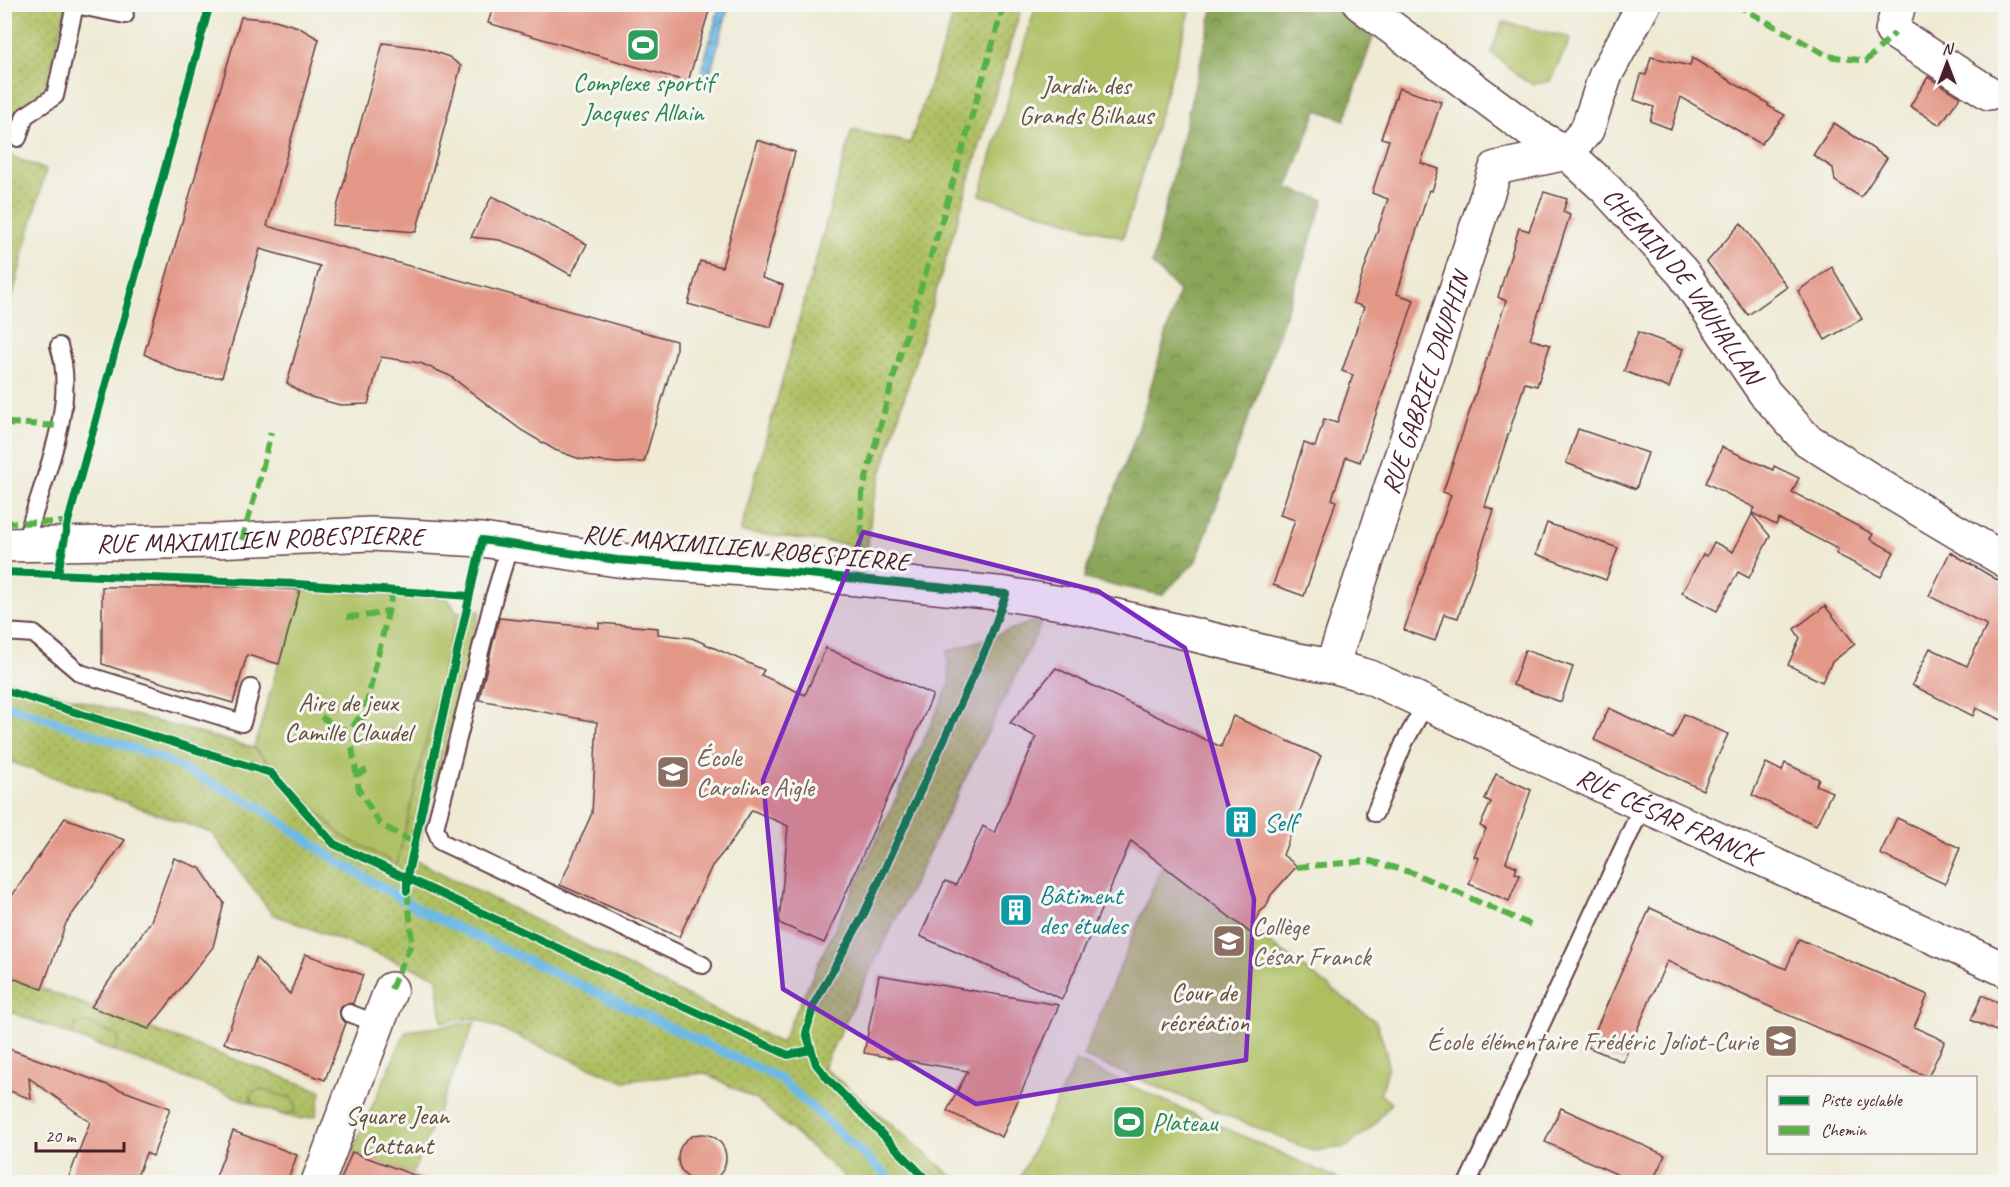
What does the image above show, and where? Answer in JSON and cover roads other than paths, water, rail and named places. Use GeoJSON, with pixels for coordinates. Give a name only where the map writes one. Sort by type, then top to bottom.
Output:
{"type":"FeatureCollection","features":[{"type":"Feature","properties":{"kind":"street","name":"CHEMIN DE VAUHALLAN"},"geometry":{"type":"LineString","coordinates":[[1360,4],[1537,136],[1566,153],[1606,189],[1683,273],[1764,392],[1806,439],[2006,561]]}},
{"type":"Feature","properties":{"kind":"street"},"geometry":{"type":"LineString","coordinates":[[1566,153],[1587,130],[1606,74],[1644,4]]}},
{"type":"Feature","properties":{"kind":"street"},"geometry":{"type":"LineString","coordinates":[[1899,4],[1892,31],[1989,93]]}},
{"type":"Feature","properties":{"kind":"street","name":"RUE GABRIEL DAUPHIN"},"geometry":{"type":"LineString","coordinates":[[1332,666],[1496,168],[1566,153]]}},
{"type":"Feature","properties":{"kind":"street","name":"RUE MAXIMILIEN ROBESPIERRE"},"geometry":{"type":"LineString","coordinates":[[15,545],[215,541],[371,534],[482,540],[617,560],[799,573],[1006,594],[1067,604],[1298,660],[1332,666]]}},
{"type":"Feature","properties":{"kind":"street","name":"RUE CÉSAR FRANCK"},"geometry":{"type":"LineString","coordinates":[[1332,666],[1370,676],[1643,805],[2006,969]]}},
{"type":"Feature","properties":{"kind":"street"},"geometry":{"type":"LineString","coordinates":[[318,1182],[364,1018],[391,989]]}},
{"type":"Feature","properties":{"kind":"lane"},"geometry":{"type":"LineString","coordinates":[[18,138],[26,116],[55,96],[75,5],[125,15]]}},
{"type":"Feature","properties":{"kind":"lane"},"geometry":{"type":"LineString","coordinates":[[15,545],[63,418],[64,360],[59,346]]}},
{"type":"Feature","properties":{"kind":"lane"},"geometry":{"type":"LineString","coordinates":[[510,544],[494,597],[435,828],[441,842],[703,965]]}},
{"type":"Feature","properties":{"kind":"lane"},"geometry":{"type":"LineString","coordinates":[[4,632],[34,634],[80,673],[242,723],[251,688]]}},
{"type":"Feature","properties":{"kind":"lane"},"geometry":{"type":"LineString","coordinates":[[1375,813],[1404,743],[1425,703]]}},
{"type":"Feature","properties":{"kind":"lane"},"geometry":{"type":"LineString","coordinates":[[1467,1182],[1643,805]]}},
{"type":"Feature","properties":{"kind":"water"},"geometry":{"type":"Polygon","coordinates":[[[720,5],[729,5],[709,77],[700,76],[720,5]]]}},
{"type":"Feature","properties":{"kind":"waterway"},"geometry":{"type":"LineString","coordinates":[[4,704],[159,757],[258,806],[334,859],[424,912],[779,1078],[894,1182]]}},
{"type":"Feature","properties":{"kind":"place","name":"Complexe sportif Jacques Allain"},"geometry":{"type":"Point","coordinates":[643,45]}},
{"type":"Feature","properties":{"kind":"place","name":"École Caroline Aigle"},"geometry":{"type":"Point","coordinates":[673,772]}},
{"type":"Feature","properties":{"kind":"place","name":"Self"},"geometry":{"type":"Point","coordinates":[1241,822]}},
{"type":"Feature","properties":{"kind":"place","name":"Bâtiment des études"},"geometry":{"type":"Point","coordinates":[1016,910]}},
{"type":"Feature","properties":{"kind":"place","name":"Collège César Franck"},"geometry":{"type":"Point","coordinates":[1229,941]}},
{"type":"Feature","properties":{"kind":"place","name":"École élémentaire Frédéric Joliot-Curie"},"geometry":{"type":"Point","coordinates":[1781,1041]}},
{"type":"Feature","properties":{"kind":"place","name":"Plateau"},"geometry":{"type":"Point","coordinates":[1129,1122]}},
{"type":"Feature","properties":{"kind":"park label","name":"Jardin des Grands Bilhaus"},"geometry":{"type":"Point","coordinates":[1086,100]}},
{"type":"Feature","properties":{"kind":"park label","name":"Aire de jeux Camille Claudel"},"geometry":{"type":"Point","coordinates":[348,717]}},
{"type":"Feature","properties":{"kind":"park label","name":"Cour de récréation"},"geometry":{"type":"Point","coordinates":[1204,1007]}},
{"type":"Feature","properties":{"kind":"park label","name":"Square Jean Cattant"},"geometry":{"type":"Point","coordinates":[397,1130]}}]}
